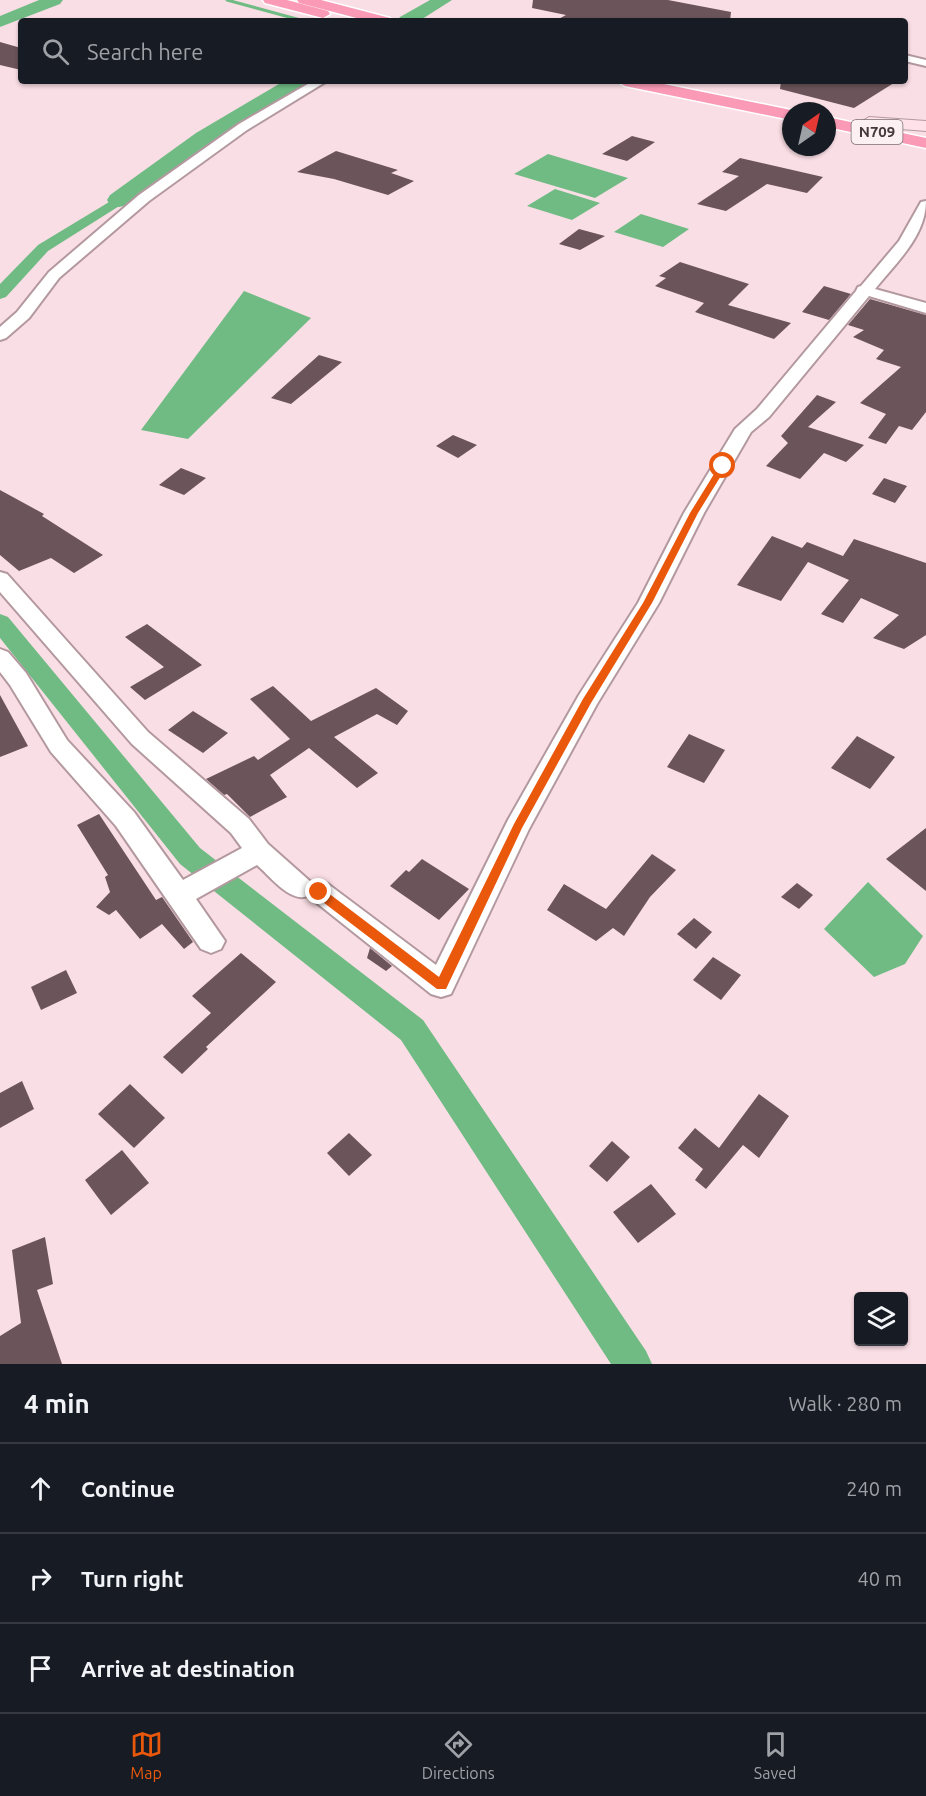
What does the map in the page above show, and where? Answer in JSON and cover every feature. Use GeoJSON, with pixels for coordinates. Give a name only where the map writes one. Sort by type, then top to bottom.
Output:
{"type":"FeatureCollection","features":[{"type":"Feature","properties":{"kind":"highway"},"geometry":{"type":"LineString","coordinates":[[270,0],[339,18]]}},
{"type":"Feature","properties":{"kind":"highway"},"geometry":{"type":"LineString","coordinates":[[303,0],[372,18]]}},
{"type":"Feature","properties":{"kind":"highway"},"geometry":{"type":"LineString","coordinates":[[642,84],[782,109]]}},
{"type":"Feature","properties":{"kind":"highway"},"geometry":{"type":"LineString","coordinates":[[679,84],[782,109]]}},
{"type":"Feature","properties":{"kind":"highway","name":"N709"},"geometry":{"type":"LineString","coordinates":[[836,116],[926,135]]}},
{"type":"Feature","properties":{"kind":"highway","name":"N709"},"geometry":{"type":"LineString","coordinates":[[836,124],[926,143]]}},
{"type":"Feature","properties":{"kind":"street"},"geometry":{"type":"LineString","coordinates":[[908,59],[926,63]]}},
{"type":"Feature","properties":{"kind":"street"},"geometry":{"type":"LineString","coordinates":[[0,335],[23,315],[54,275],[144,198],[243,128],[316,84]]}},
{"type":"Feature","properties":{"kind":"street"},"geometry":{"type":"LineString","coordinates":[[869,122],[926,126]]}},
{"type":"Feature","properties":{"kind":"street"},"geometry":{"type":"LineString","coordinates":[[0,579],[140,738],[240,826],[259,851],[441,985],[523,816],[587,701],[648,603],[694,513],[744,429],[763,413],[863,290],[905,243],[926,205]]}},
{"type":"Feature","properties":{"kind":"street"},"geometry":{"type":"LineString","coordinates":[[863,290],[926,308]]}},
{"type":"Feature","properties":{"kind":"street"},"geometry":{"type":"LineString","coordinates":[[0,657],[18,679],[59,747],[125,819],[211,940]]}},
{"type":"Feature","properties":{"kind":"street"},"geometry":{"type":"LineString","coordinates":[[178,896],[259,851]]}},
{"type":"Feature","properties":{"kind":"shaded area"},"geometry":{"type":"Polygon","coordinates":[[[548,154],[628,178],[595,198],[514,174],[548,154]]]}},
{"type":"Feature","properties":{"kind":"shaded area"},"geometry":{"type":"Polygon","coordinates":[[[555,189],[600,203],[572,220],[527,206],[555,189]]]}},
{"type":"Feature","properties":{"kind":"shaded area"},"geometry":{"type":"Polygon","coordinates":[[[641,214],[689,229],[663,247],[614,232],[641,214]]]}},
{"type":"Feature","properties":{"kind":"shaded area"},"geometry":{"type":"Polygon","coordinates":[[[244,291],[311,318],[188,439],[141,430],[244,291]]]}},
{"type":"Feature","properties":{"kind":"shaded area"},"geometry":{"type":"Polygon","coordinates":[[[868,882],[923,936],[905,964],[874,977],[824,929],[868,882]]]}},
{"type":"Feature","properties":{"kind":"building"},"geometry":{"type":"Polygon","coordinates":[[[533,0],[668,0],[731,12],[730,18],[560,18],[566,15],[532,8],[533,0]]]}},
{"type":"Feature","properties":{"kind":"building"},"geometry":{"type":"Polygon","coordinates":[[[0,42],[18,47],[18,69],[0,65],[0,42]]]}},
{"type":"Feature","properties":{"kind":"building"},"geometry":{"type":"Polygon","coordinates":[[[781,84],[892,84],[854,108],[780,89],[781,84]]]}},
{"type":"Feature","properties":{"kind":"building"},"geometry":{"type":"Polygon","coordinates":[[[632,136],[655,142],[627,161],[602,154],[632,136]]]}},
{"type":"Feature","properties":{"kind":"building"},"geometry":{"type":"Polygon","coordinates":[[[336,151],[398,170],[391,173],[414,181],[388,195],[334,179],[297,172],[336,151]]]}},
{"type":"Feature","properties":{"kind":"building"},"geometry":{"type":"Polygon","coordinates":[[[740,158],[823,177],[807,193],[767,184],[726,211],[697,204],[739,176],[722,172],[740,158]]]}},
{"type":"Feature","properties":{"kind":"building"},"geometry":{"type":"Polygon","coordinates":[[[579,229],[605,236],[580,250],[559,244],[579,229]]]}},
{"type":"Feature","properties":{"kind":"building"},"geometry":{"type":"Polygon","coordinates":[[[680,262],[749,284],[728,305],[791,323],[774,339],[695,312],[704,303],[655,286],[666,278],[659,276],[680,262]]]}},
{"type":"Feature","properties":{"kind":"building"},"geometry":{"type":"Polygon","coordinates":[[[824,286],[851,294],[829,320],[802,312],[824,286]]]}},
{"type":"Feature","properties":{"kind":"building"},"geometry":{"type":"Polygon","coordinates":[[[870,299],[926,315],[926,412],[912,430],[899,426],[886,444],[868,438],[886,414],[860,403],[901,367],[876,359],[884,350],[853,337],[864,330],[848,325],[870,299]]]}},
{"type":"Feature","properties":{"kind":"building"},"geometry":{"type":"Polygon","coordinates":[[[319,355],[342,362],[291,404],[271,398],[319,355]]]}},
{"type":"Feature","properties":{"kind":"building"},"geometry":{"type":"Polygon","coordinates":[[[817,395],[836,402],[808,427],[864,445],[846,462],[824,453],[800,479],[766,466],[788,443],[781,436],[817,395]]]}},
{"type":"Feature","properties":{"kind":"building"},"geometry":{"type":"Polygon","coordinates":[[[453,435],[477,445],[458,458],[436,446],[453,435]]]}},
{"type":"Feature","properties":{"kind":"building"},"geometry":{"type":"Polygon","coordinates":[[[181,468],[206,478],[184,495],[159,485],[181,468]]]}},
{"type":"Feature","properties":{"kind":"building"},"geometry":{"type":"Polygon","coordinates":[[[884,478],[907,486],[895,503],[872,494],[884,478]]]}},
{"type":"Feature","properties":{"kind":"building"},"geometry":{"type":"Polygon","coordinates":[[[0,490],[44,514],[42,516],[103,555],[74,573],[51,558],[19,571],[0,555],[0,490]]]}},
{"type":"Feature","properties":{"kind":"building"},"geometry":{"type":"Polygon","coordinates":[[[772,536],[802,548],[807,542],[843,556],[854,539],[926,563],[926,635],[904,649],[873,638],[899,615],[861,598],[843,623],[821,614],[849,580],[808,562],[781,601],[737,585],[772,536]]]}},
{"type":"Feature","properties":{"kind":"building"},"geometry":{"type":"Polygon","coordinates":[[[147,624],[202,665],[145,700],[130,687],[164,667],[125,637],[147,624]]]}},
{"type":"Feature","properties":{"kind":"building"},"geometry":{"type":"Polygon","coordinates":[[[273,686],[311,721],[376,688],[408,711],[397,725],[377,714],[334,737],[378,773],[357,788],[309,748],[270,775],[287,797],[250,817],[227,794],[224,795],[206,779],[254,756],[258,760],[290,739],[250,699],[273,686]]]}},
{"type":"Feature","properties":{"kind":"building"},"geometry":{"type":"Polygon","coordinates":[[[0,695],[28,746],[0,757],[0,695]]]}},
{"type":"Feature","properties":{"kind":"building"},"geometry":{"type":"Polygon","coordinates":[[[193,711],[228,733],[203,753],[168,730],[193,711]]]}},
{"type":"Feature","properties":{"kind":"building"},"geometry":{"type":"Polygon","coordinates":[[[689,734],[725,750],[704,783],[667,767],[689,734]]]}},
{"type":"Feature","properties":{"kind":"building"},"geometry":{"type":"Polygon","coordinates":[[[857,736],[895,757],[870,789],[831,768],[857,736]]]}},
{"type":"Feature","properties":{"kind":"building"},"geometry":{"type":"Polygon","coordinates":[[[99,814],[156,900],[162,897],[193,942],[184,949],[162,924],[140,939],[116,910],[109,915],[96,907],[110,892],[105,877],[108,875],[77,825],[99,814]]]}},
{"type":"Feature","properties":{"kind":"building"},"geometry":{"type":"Polygon","coordinates":[[[926,828],[926,891],[886,859],[926,828]]]}},
{"type":"Feature","properties":{"kind":"building"},"geometry":{"type":"Polygon","coordinates":[[[652,854],[676,870],[650,897],[624,936],[613,928],[596,941],[547,910],[564,884],[606,909],[652,854]]]}},
{"type":"Feature","properties":{"kind":"building"},"geometry":{"type":"Polygon","coordinates":[[[422,859],[469,889],[439,920],[390,886],[406,870],[409,872],[422,859]]]}},
{"type":"Feature","properties":{"kind":"building"},"geometry":{"type":"Polygon","coordinates":[[[797,883],[813,895],[799,909],[781,897],[797,883]]]}},
{"type":"Feature","properties":{"kind":"building"},"geometry":{"type":"Polygon","coordinates":[[[694,918],[712,932],[696,949],[677,934],[694,918]]]}},
{"type":"Feature","properties":{"kind":"building"},"geometry":{"type":"Polygon","coordinates":[[[370,948],[392,966],[386,971],[367,958],[370,948]]]}},
{"type":"Feature","properties":{"kind":"building"},"geometry":{"type":"Polygon","coordinates":[[[241,953],[276,982],[206,1047],[208,1049],[182,1074],[163,1057],[211,1013],[192,996],[241,953]]]}},
{"type":"Feature","properties":{"kind":"building"},"geometry":{"type":"Polygon","coordinates":[[[713,957],[741,975],[721,1000],[693,980],[713,957]]]}},
{"type":"Feature","properties":{"kind":"building"},"geometry":{"type":"Polygon","coordinates":[[[66,970],[77,993],[41,1010],[31,987],[66,970]]]}},
{"type":"Feature","properties":{"kind":"building"},"geometry":{"type":"Polygon","coordinates":[[[22,1081],[34,1109],[0,1128],[0,1093],[22,1081]]]}},
{"type":"Feature","properties":{"kind":"building"},"geometry":{"type":"Polygon","coordinates":[[[130,1084],[165,1118],[134,1148],[98,1114],[130,1084]]]}},
{"type":"Feature","properties":{"kind":"building"},"geometry":{"type":"Polygon","coordinates":[[[759,1094],[789,1116],[759,1158],[743,1145],[706,1189],[695,1180],[703,1169],[678,1148],[695,1128],[719,1148],[759,1094]]]}},
{"type":"Feature","properties":{"kind":"building"},"geometry":{"type":"Polygon","coordinates":[[[349,1133],[372,1155],[349,1176],[327,1153],[349,1133]]]}},
{"type":"Feature","properties":{"kind":"building"},"geometry":{"type":"Polygon","coordinates":[[[612,1141],[630,1157],[607,1182],[589,1166],[612,1141]]]}},
{"type":"Feature","properties":{"kind":"building"},"geometry":{"type":"Polygon","coordinates":[[[122,1150],[149,1183],[111,1215],[85,1180],[122,1150]]]}},
{"type":"Feature","properties":{"kind":"building"},"geometry":{"type":"Polygon","coordinates":[[[651,1184],[676,1214],[638,1243],[613,1212],[651,1184]]]}},
{"type":"Feature","properties":{"kind":"building"},"geometry":{"type":"Polygon","coordinates":[[[45,1237],[53,1284],[37,1290],[62,1364],[0,1364],[0,1336],[21,1323],[12,1250],[45,1237]]]}},
{"type":"Feature","properties":{"kind":"waterway"},"geometry":{"type":"LineString","coordinates":[[0,22],[54,0]]}},
{"type":"Feature","properties":{"kind":"waterway"},"geometry":{"type":"LineString","coordinates":[[227,0],[293,18]]}},
{"type":"Feature","properties":{"kind":"waterway"},"geometry":{"type":"LineString","coordinates":[[411,18],[443,0]]}},
{"type":"Feature","properties":{"kind":"waterway"},"geometry":{"type":"LineString","coordinates":[[119,200],[204,138],[293,84]]}},
{"type":"Feature","properties":{"kind":"waterway"},"geometry":{"type":"LineString","coordinates":[[0,294],[43,248],[119,200]]}},
{"type":"Feature","properties":{"kind":"waterway"},"geometry":{"type":"LineString","coordinates":[[0,622],[190,856],[412,1030],[633,1364]]}},
{"type":"Feature","properties":{"kind":"route"},"geometry":{"type":"LineString","coordinates":[[319,892],[441,985],[518,827],[587,701],[648,603],[694,513],[723,466]]}}]}
